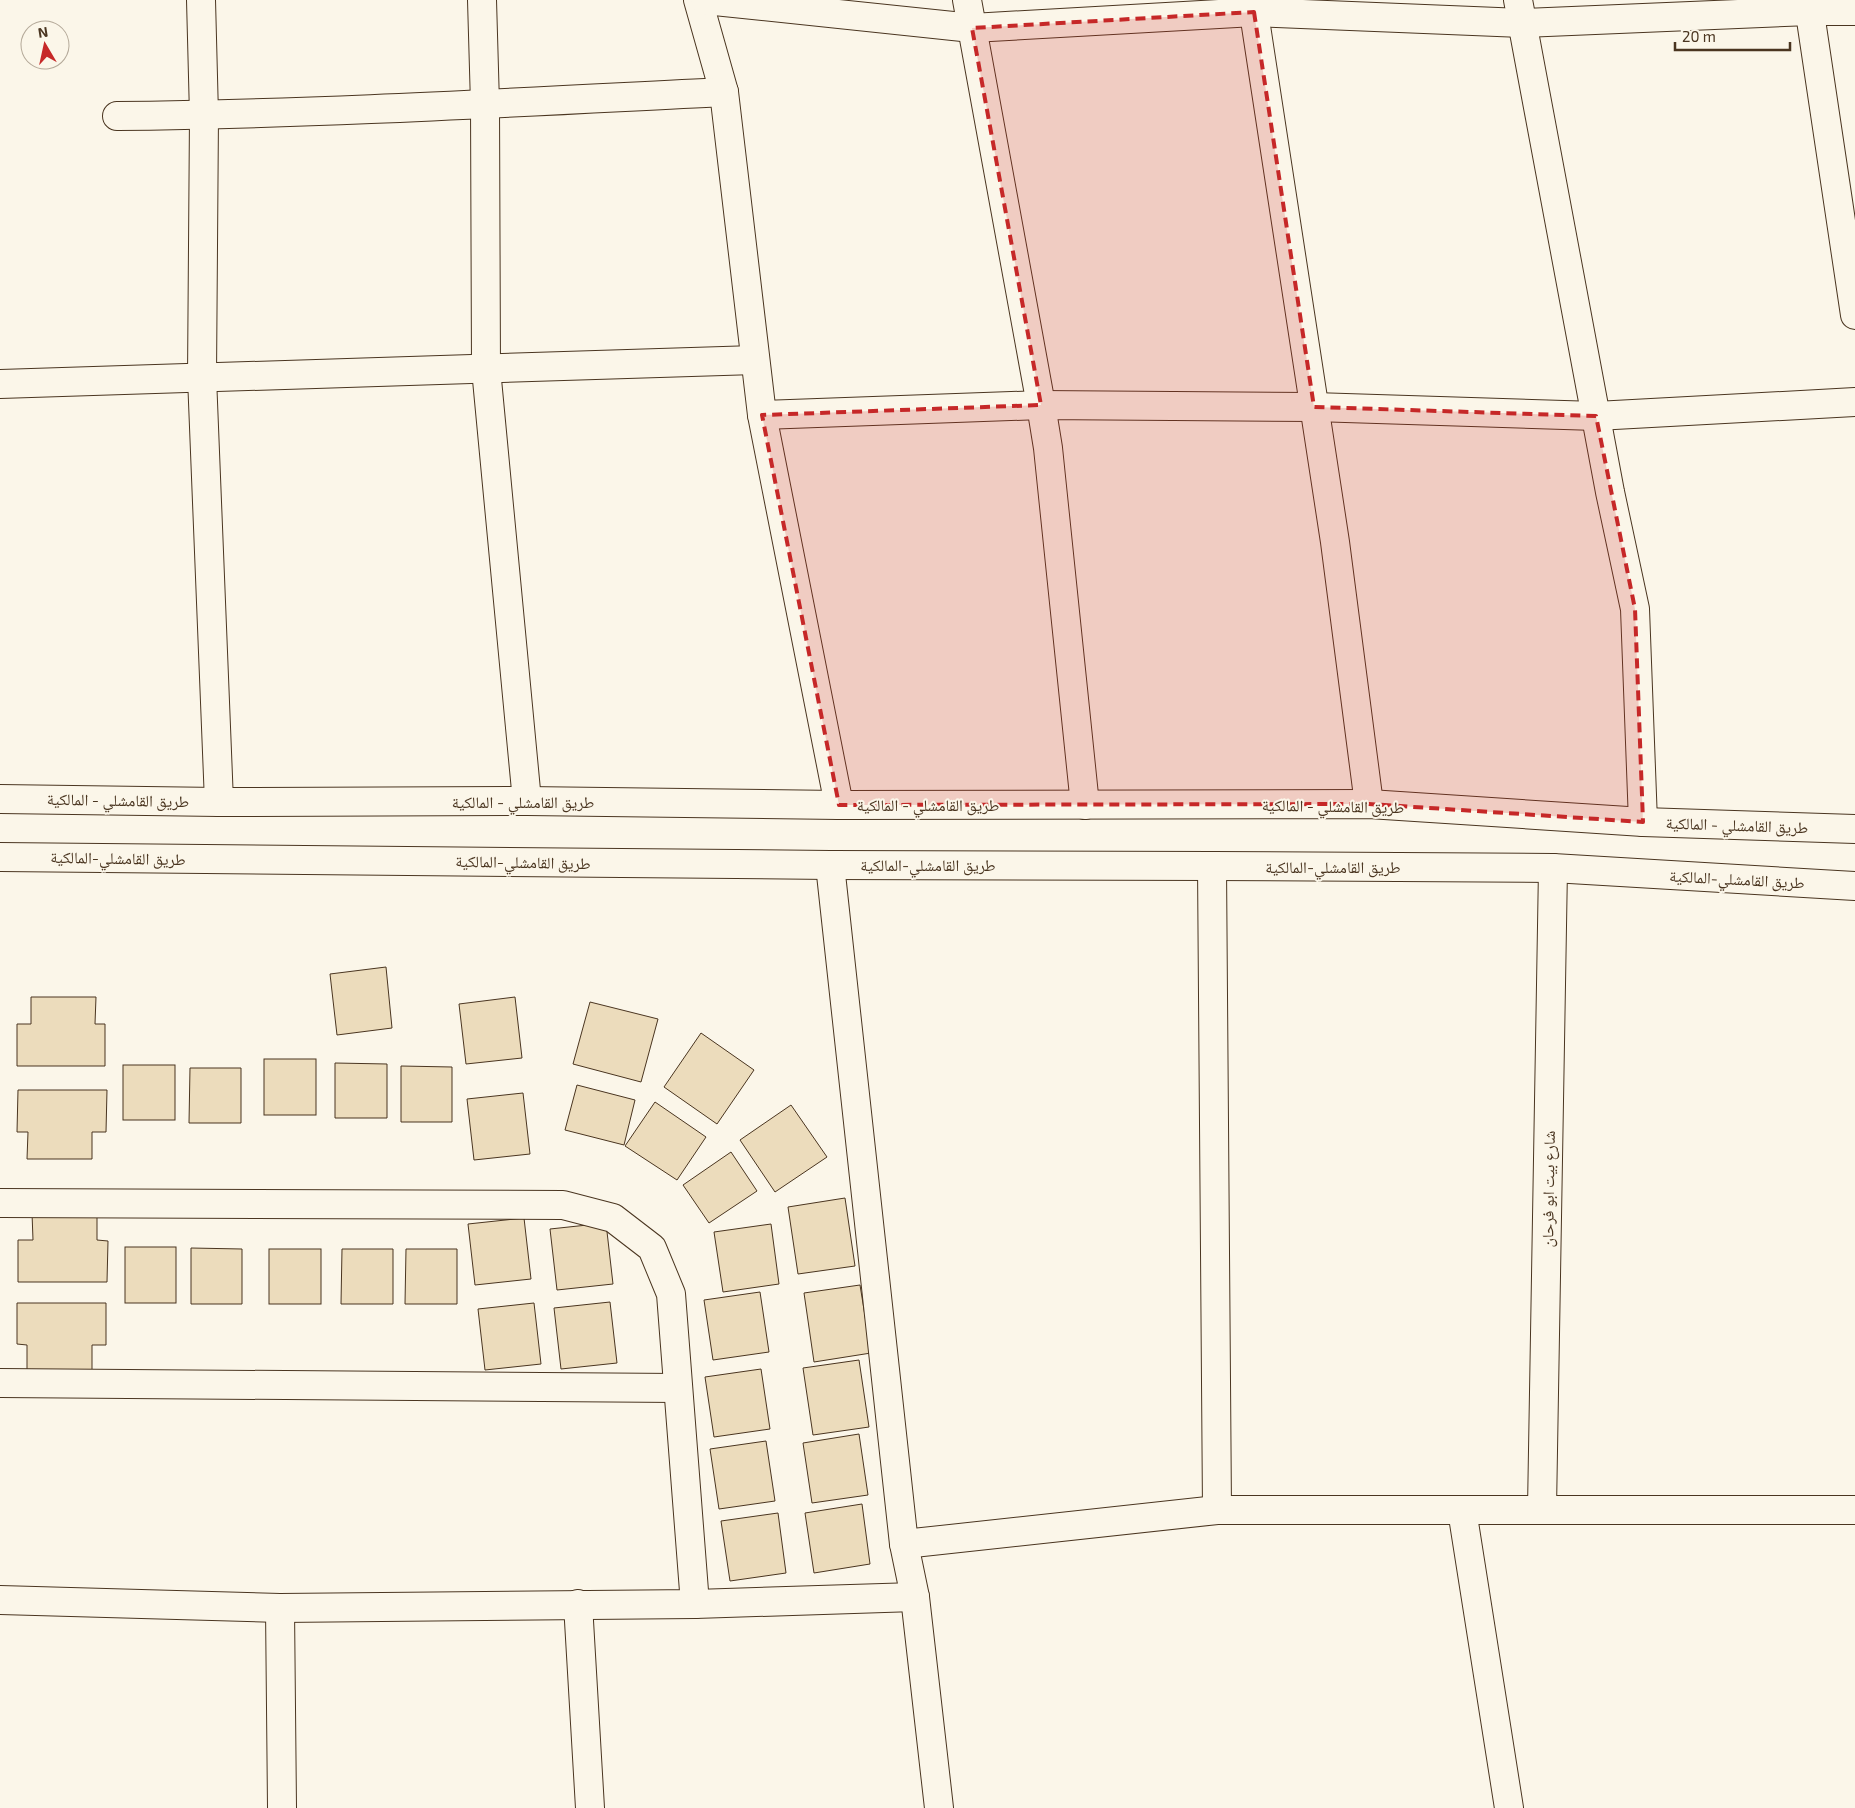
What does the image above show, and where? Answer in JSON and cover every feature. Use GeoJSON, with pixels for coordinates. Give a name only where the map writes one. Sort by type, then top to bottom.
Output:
{"type":"FeatureCollection","features":[{"type":"Feature","properties":{"kind":"main road"},"geometry":{"type":"LineString","coordinates":[[201,0],[204,115],[202,378],[219,802]]}},
{"type":"Feature","properties":{"kind":"main road"},"geometry":{"type":"LineString","coordinates":[[482,0],[485,104],[486,369],[527,801]]}},
{"type":"Feature","properties":{"kind":"main road"},"geometry":{"type":"LineString","coordinates":[[698,0],[724,92],[762,415],[839,805]]}},
{"type":"Feature","properties":{"kind":"main road"},"geometry":{"type":"LineString","coordinates":[[705,0],[972,28],[1253,6],[1520,12],[1809,6],[1855,11]]}},
{"type":"Feature","properties":{"kind":"main road"},"geometry":{"type":"LineString","coordinates":[[968,0],[1042,405],[1085,805]]}},
{"type":"Feature","properties":{"kind":"main road"},"geometry":{"type":"LineString","coordinates":[[1253,6],[1335,542],[1369,804]]}},
{"type":"Feature","properties":{"kind":"main road"},"geometry":{"type":"LineString","coordinates":[[1809,6],[1855,315]]}},
{"type":"Feature","properties":{"kind":"main road"},"geometry":{"type":"LineString","coordinates":[[1520,12],[1596,416],[1635,609],[1643,822]]}},
{"type":"Feature","properties":{"kind":"main road"},"geometry":{"type":"LineString","coordinates":[[117,116],[204,115],[485,104],[724,92]]}},
{"type":"Feature","properties":{"kind":"main road"},"geometry":{"type":"LineString","coordinates":[[0,384],[755,360]]}},
{"type":"Feature","properties":{"kind":"main road"},"geometry":{"type":"LineString","coordinates":[[762,415],[1042,405],[1314,408],[1596,416],[1855,402]]}},
{"type":"Feature","properties":{"kind":"main road","name":"طريق القامشلي - المالكية"},"geometry":{"type":"LineString","coordinates":[[0,798],[219,802],[527,801],[839,805],[1369,804],[1643,822],[1855,829]]}},
{"type":"Feature","properties":{"kind":"main road","name":"طريق القامشلي-المالكية"},"geometry":{"type":"LineString","coordinates":[[0,857],[830,865],[1554,868],[1855,886]]}},
{"type":"Feature","properties":{"kind":"main road"},"geometry":{"type":"LineString","coordinates":[[830,865],[904,1544],[915,1597],[939,1808]]}},
{"type":"Feature","properties":{"kind":"main road"},"geometry":{"type":"LineString","coordinates":[[1212,866],[1218,1510]]}},
{"type":"Feature","properties":{"kind":"main road","name":"شارع بيت ابو فرحان"},"geometry":{"type":"LineString","coordinates":[[1542,1509],[1554,868]]}},
{"type":"Feature","properties":{"kind":"main road"},"geometry":{"type":"LineString","coordinates":[[0,1203],[563,1205],[613,1218],[652,1248],[671,1294],[695,1604]]}},
{"type":"Feature","properties":{"kind":"main road"},"geometry":{"type":"LineString","coordinates":[[0,1383],[678,1388]]}},
{"type":"Feature","properties":{"kind":"main road"},"geometry":{"type":"LineString","coordinates":[[904,1544],[1218,1510],[1855,1510]]}},
{"type":"Feature","properties":{"kind":"main road"},"geometry":{"type":"LineString","coordinates":[[1462,1510],[1509,1808]]}},
{"type":"Feature","properties":{"kind":"main road"},"geometry":{"type":"LineString","coordinates":[[0,1600],[280,1608],[695,1604],[915,1597]]}},
{"type":"Feature","properties":{"kind":"main road"},"geometry":{"type":"LineString","coordinates":[[578,1604],[590,1808]]}},
{"type":"Feature","properties":{"kind":"main road"},"geometry":{"type":"LineString","coordinates":[[280,1608],[282,1808]]}},
{"type":"Feature","properties":{"kind":"highlighted area"},"geometry":{"type":"Polygon","coordinates":[[[1254,12],[1314,407],[1596,416],[1635,609],[1643,822],[1369,804],[839,805],[762,415],[1041,405],[972,28],[1254,12]]]}},
{"type":"Feature","properties":{"kind":"building"},"geometry":{"type":"Polygon","coordinates":[[[386,967],[392,1028],[337,1035],[330,974],[386,967]]]}},
{"type":"Feature","properties":{"kind":"building"},"geometry":{"type":"Polygon","coordinates":[[[31,997],[96,997],[95,1024],[105,1024],[105,1066],[17,1066],[17,1024],[31,1024],[31,997]]]}},
{"type":"Feature","properties":{"kind":"building"},"geometry":{"type":"Polygon","coordinates":[[[515,997],[522,1058],[466,1064],[459,1004],[515,997]]]}},
{"type":"Feature","properties":{"kind":"building"},"geometry":{"type":"Polygon","coordinates":[[[590,1002],[658,1019],[641,1082],[573,1064],[590,1002]]]}},
{"type":"Feature","properties":{"kind":"building"},"geometry":{"type":"Polygon","coordinates":[[[701,1033],[754,1070],[717,1124],[664,1087],[701,1033]]]}},
{"type":"Feature","properties":{"kind":"building"},"geometry":{"type":"Polygon","coordinates":[[[264,1059],[316,1059],[316,1115],[264,1115],[264,1059]]]}},
{"type":"Feature","properties":{"kind":"building"},"geometry":{"type":"Polygon","coordinates":[[[335,1063],[387,1064],[387,1118],[335,1118],[335,1063]]]}},
{"type":"Feature","properties":{"kind":"building"},"geometry":{"type":"Polygon","coordinates":[[[123,1065],[175,1065],[175,1120],[123,1120],[123,1065]]]}},
{"type":"Feature","properties":{"kind":"building"},"geometry":{"type":"Polygon","coordinates":[[[401,1066],[452,1067],[452,1122],[401,1122],[401,1066]]]}},
{"type":"Feature","properties":{"kind":"building"},"geometry":{"type":"Polygon","coordinates":[[[190,1068],[241,1068],[241,1123],[189,1123],[190,1068]]]}},
{"type":"Feature","properties":{"kind":"building"},"geometry":{"type":"Polygon","coordinates":[[[577,1085],[635,1100],[624,1145],[565,1130],[577,1085]]]}},
{"type":"Feature","properties":{"kind":"building"},"geometry":{"type":"Polygon","coordinates":[[[18,1090],[107,1090],[106,1132],[92,1132],[92,1159],[27,1159],[28,1132],[17,1132],[18,1090]]]}},
{"type":"Feature","properties":{"kind":"building"},"geometry":{"type":"Polygon","coordinates":[[[523,1093],[530,1154],[474,1160],[467,1099],[523,1093]]]}},
{"type":"Feature","properties":{"kind":"building"},"geometry":{"type":"Polygon","coordinates":[[[655,1102],[706,1137],[677,1180],[625,1146],[655,1102]]]}},
{"type":"Feature","properties":{"kind":"building"},"geometry":{"type":"Polygon","coordinates":[[[791,1105],[827,1157],[775,1192],[740,1140],[791,1105]]]}},
{"type":"Feature","properties":{"kind":"building"},"geometry":{"type":"Polygon","coordinates":[[[731,1152],[757,1191],[709,1223],[683,1185],[731,1152]]]}},
{"type":"Feature","properties":{"kind":"building"},"geometry":{"type":"Polygon","coordinates":[[[845,1198],[855,1266],[798,1274],[788,1207],[845,1198]]]}},
{"type":"Feature","properties":{"kind":"building"},"geometry":{"type":"Polygon","coordinates":[[[32,1213],[97,1213],[97,1240],[108,1241],[107,1282],[18,1282],[18,1240],[33,1240],[32,1213]]]}},
{"type":"Feature","properties":{"kind":"building"},"geometry":{"type":"Polygon","coordinates":[[[524,1218],[531,1279],[475,1285],[468,1224],[524,1218]]]}},
{"type":"Feature","properties":{"kind":"building"},"geometry":{"type":"Polygon","coordinates":[[[606,1223],[613,1284],[557,1290],[550,1229],[606,1223]]]}},
{"type":"Feature","properties":{"kind":"building"},"geometry":{"type":"Polygon","coordinates":[[[771,1224],[779,1284],[723,1292],[714,1232],[771,1224]]]}},
{"type":"Feature","properties":{"kind":"building"},"geometry":{"type":"Polygon","coordinates":[[[125,1247],[176,1247],[176,1303],[125,1303],[125,1247]]]}},
{"type":"Feature","properties":{"kind":"building"},"geometry":{"type":"Polygon","coordinates":[[[191,1248],[242,1249],[242,1304],[191,1304],[191,1248]]]}},
{"type":"Feature","properties":{"kind":"building"},"geometry":{"type":"Polygon","coordinates":[[[269,1249],[321,1249],[321,1304],[269,1304],[269,1249]]]}},
{"type":"Feature","properties":{"kind":"building"},"geometry":{"type":"Polygon","coordinates":[[[342,1249],[393,1249],[393,1304],[341,1304],[342,1249]]]}},
{"type":"Feature","properties":{"kind":"building"},"geometry":{"type":"Polygon","coordinates":[[[406,1249],[457,1249],[457,1304],[405,1304],[406,1249]]]}},
{"type":"Feature","properties":{"kind":"building"},"geometry":{"type":"Polygon","coordinates":[[[860,1285],[871,1353],[814,1362],[804,1293],[860,1285]]]}},
{"type":"Feature","properties":{"kind":"building"},"geometry":{"type":"Polygon","coordinates":[[[760,1292],[769,1352],[713,1360],[704,1300],[760,1292]]]}},
{"type":"Feature","properties":{"kind":"building"},"geometry":{"type":"Polygon","coordinates":[[[610,1302],[617,1363],[561,1369],[554,1308],[610,1302]]]}},
{"type":"Feature","properties":{"kind":"building"},"geometry":{"type":"Polygon","coordinates":[[[17,1303],[106,1303],[106,1345],[92,1345],[92,1372],[27,1372],[27,1345],[17,1344],[17,1303]]]}},
{"type":"Feature","properties":{"kind":"building"},"geometry":{"type":"Polygon","coordinates":[[[534,1303],[541,1364],[485,1370],[478,1309],[534,1303]]]}},
{"type":"Feature","properties":{"kind":"building"},"geometry":{"type":"Polygon","coordinates":[[[859,1360],[869,1427],[813,1435],[803,1368],[859,1360]]]}},
{"type":"Feature","properties":{"kind":"building"},"geometry":{"type":"Polygon","coordinates":[[[761,1369],[770,1429],[714,1437],[705,1377],[761,1369]]]}},
{"type":"Feature","properties":{"kind":"building"},"geometry":{"type":"Polygon","coordinates":[[[859,1434],[868,1495],[812,1503],[803,1443],[859,1434]]]}},
{"type":"Feature","properties":{"kind":"building"},"geometry":{"type":"Polygon","coordinates":[[[766,1441],[775,1501],[719,1509],[710,1449],[766,1441]]]}},
{"type":"Feature","properties":{"kind":"building"},"geometry":{"type":"Polygon","coordinates":[[[862,1504],[870,1564],[814,1573],[805,1513],[862,1504]]]}},
{"type":"Feature","properties":{"kind":"building"},"geometry":{"type":"Polygon","coordinates":[[[778,1513],[786,1573],[730,1581],[721,1521],[778,1513]]]}}]}
